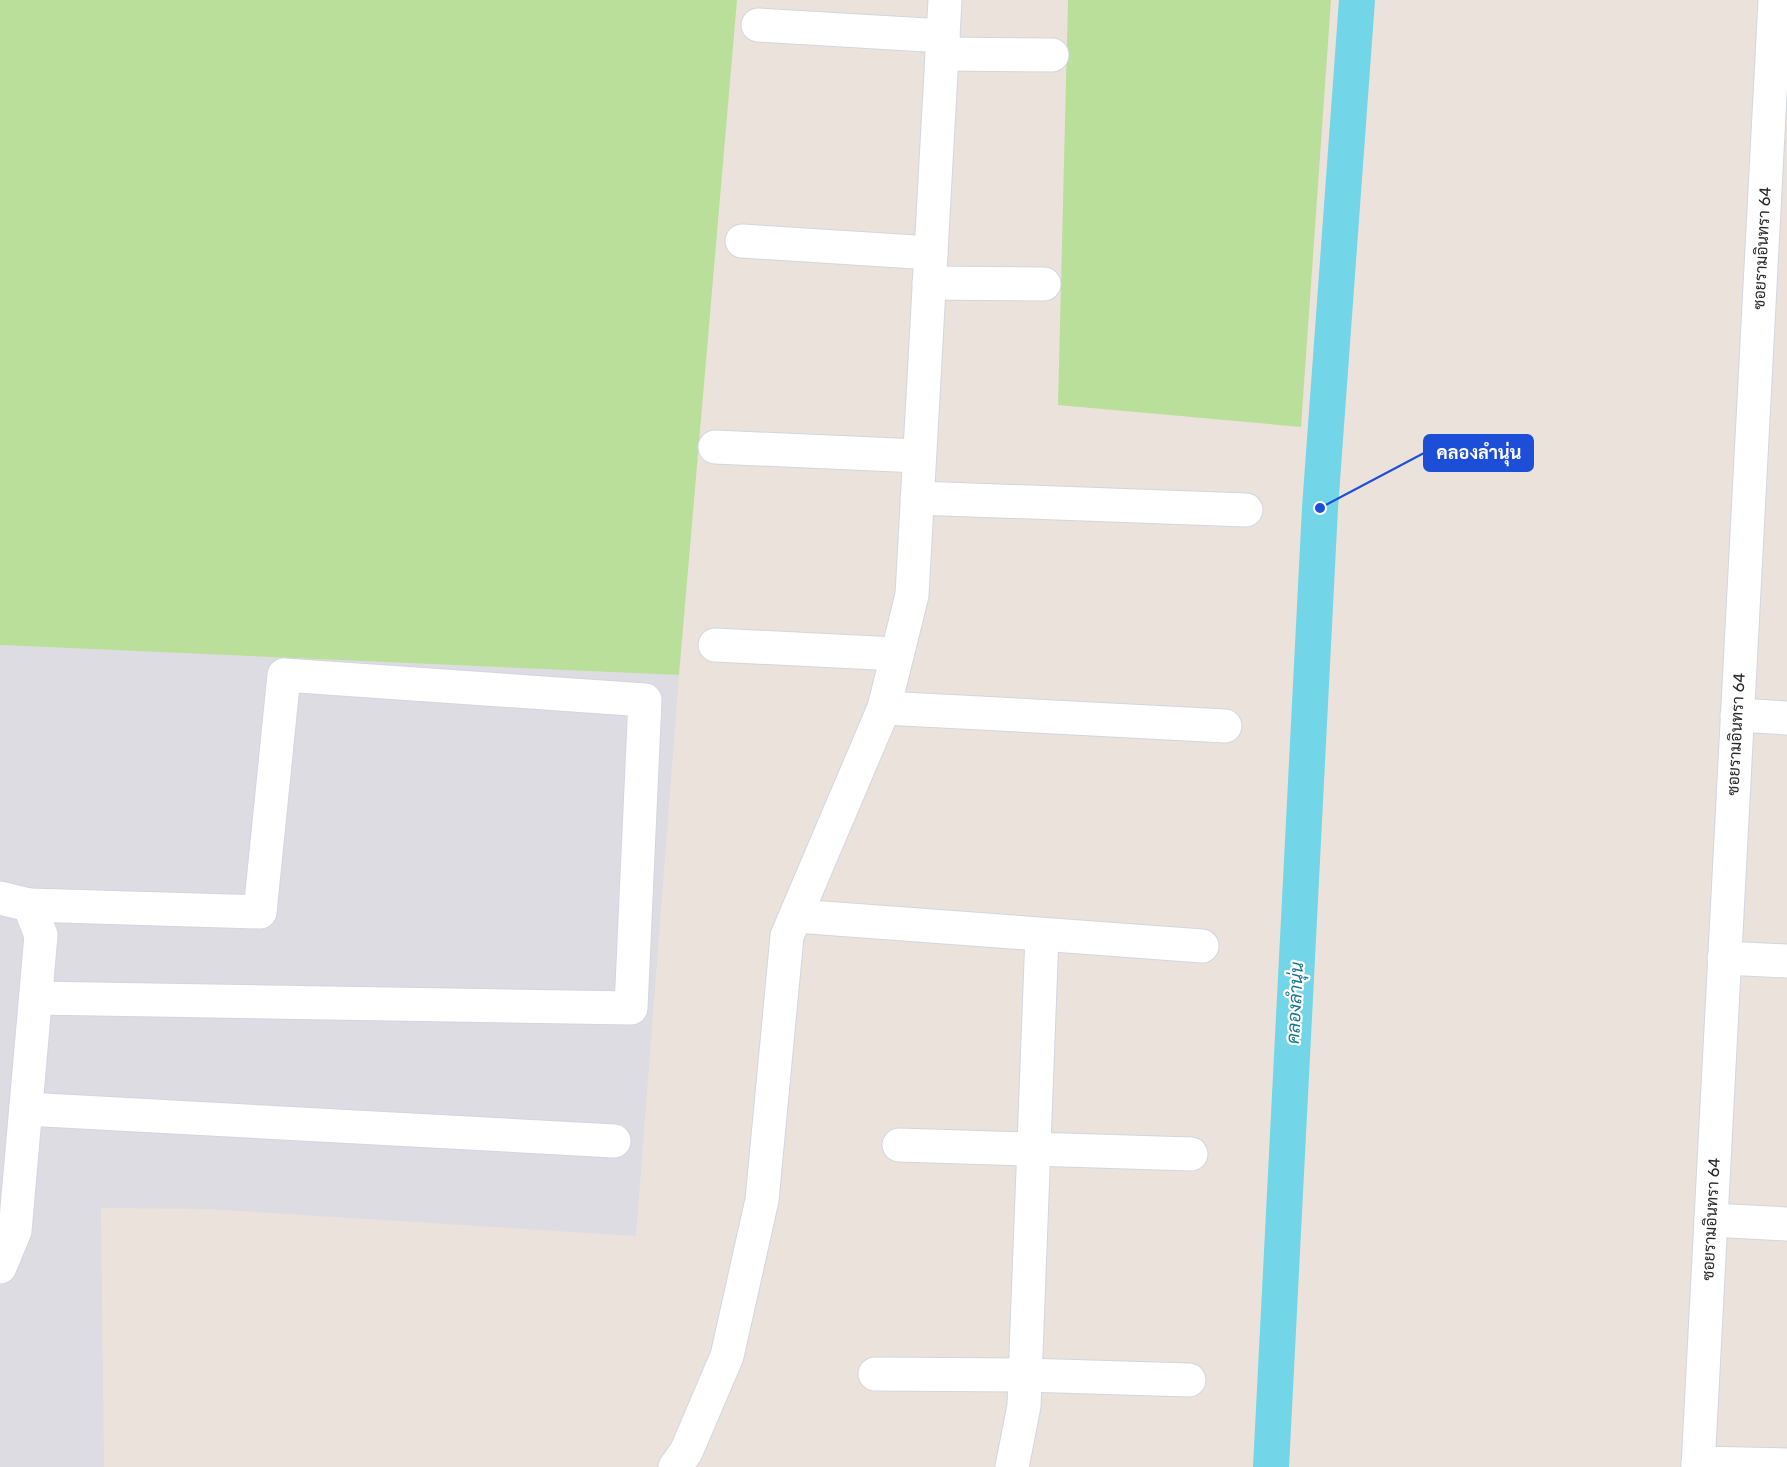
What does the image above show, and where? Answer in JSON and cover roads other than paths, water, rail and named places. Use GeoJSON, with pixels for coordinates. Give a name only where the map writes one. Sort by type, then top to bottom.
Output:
{"type":"FeatureCollection","features":[{"type":"Feature","properties":{"kind":"street"},"geometry":{"type":"LineString","coordinates":[[675,1467],[686,1452],[727,1356],[762,1200],[787,936],[884,708],[912,595],[945,0]]}},
{"type":"Feature","properties":{"kind":"street","name":"ซอยรามอินทรา 64"},"geometry":{"type":"LineString","coordinates":[[1698,1465],[1737,715],[1775,220],[1775,0]]}},
{"type":"Feature","properties":{"kind":"street"},"geometry":{"type":"LineString","coordinates":[[758,25],[1052,55]]}},
{"type":"Feature","properties":{"kind":"street"},"geometry":{"type":"LineString","coordinates":[[742,241],[1044,284]]}},
{"type":"Feature","properties":{"kind":"street"},"geometry":{"type":"LineString","coordinates":[[715,447],[919,456]]}},
{"type":"Feature","properties":{"kind":"street"},"geometry":{"type":"LineString","coordinates":[[917,498],[1246,510]]}},
{"type":"Feature","properties":{"kind":"street"},"geometry":{"type":"LineString","coordinates":[[715,645],[896,654]]}},
{"type":"Feature","properties":{"kind":"street"},"geometry":{"type":"LineString","coordinates":[[14,902],[260,912],[284,675],[645,700],[631,1008],[36,998]]}},
{"type":"Feature","properties":{"kind":"street"},"geometry":{"type":"LineString","coordinates":[[884,708],[1225,726]]}},
{"type":"Feature","properties":{"kind":"street"},"geometry":{"type":"LineString","coordinates":[[1737,715],[1787,718]]}},
{"type":"Feature","properties":{"kind":"street"},"geometry":{"type":"LineString","coordinates":[[0,1267],[15,1231],[41,935],[14,902]]}},
{"type":"Feature","properties":{"kind":"street"},"geometry":{"type":"LineString","coordinates":[[796,916],[1202,946]]}},
{"type":"Feature","properties":{"kind":"street"},"geometry":{"type":"LineString","coordinates":[[1012,1467],[1024,1406],[1042,935]]}},
{"type":"Feature","properties":{"kind":"street"},"geometry":{"type":"LineString","coordinates":[[1724,957],[1787,961]]}},
{"type":"Feature","properties":{"kind":"street"},"geometry":{"type":"LineString","coordinates":[[26,1108],[614,1141]]}},
{"type":"Feature","properties":{"kind":"street"},"geometry":{"type":"LineString","coordinates":[[899,1145],[1191,1154]]}},
{"type":"Feature","properties":{"kind":"street"},"geometry":{"type":"LineString","coordinates":[[1711,1220],[1787,1224]]}},
{"type":"Feature","properties":{"kind":"street"},"geometry":{"type":"LineString","coordinates":[[874,1374],[1025,1375],[1189,1380]]}},
{"type":"Feature","properties":{"kind":"street"},"geometry":{"type":"LineString","coordinates":[[1698,1465],[1787,1465]]}},
{"type":"Feature","properties":{"kind":"waterway","name":"คลองลำนุ่น"},"geometry":{"type":"LineString","coordinates":[[1271,1467],[1320,508],[1357,0]]}},
{"type":"Feature","properties":{"kind":"place","name":"คลองลำนุ่น"},"geometry":{"type":"Point","coordinates":[1320,508]}}]}
